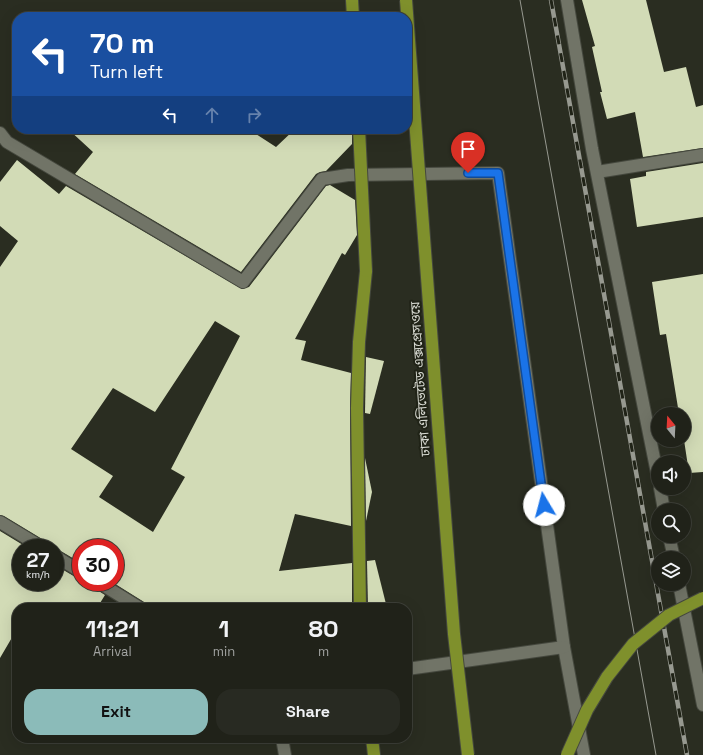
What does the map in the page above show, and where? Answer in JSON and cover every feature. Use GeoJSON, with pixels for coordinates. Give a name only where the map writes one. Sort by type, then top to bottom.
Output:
{"type":"FeatureCollection","features":[{"type":"Feature","properties":{"kind":"highway"},"geometry":{"type":"LineString","coordinates":[[352,0],[353,12]]}},
{"type":"Feature","properties":{"kind":"highway","name":"ঢাকা এলিভেটেড এক্সপ্রেসওয়ে"},"geometry":{"type":"LineString","coordinates":[[406,0],[407,12]]}},
{"type":"Feature","properties":{"kind":"highway","name":"ঢাকা এলিভেটেড এক্সপ্রেসওয়ে"},"geometry":{"type":"LineString","coordinates":[[412,79],[454,634],[468,755]]}},
{"type":"Feature","properties":{"kind":"highway"},"geometry":{"type":"LineString","coordinates":[[359,134],[366,270],[359,342],[357,408],[360,603]]}},
{"type":"Feature","properties":{"kind":"highway"},"geometry":{"type":"LineString","coordinates":[[567,755],[587,710],[607,677],[633,644],[668,616],[703,598]]}},
{"type":"Feature","properties":{"kind":"highway"},"geometry":{"type":"LineString","coordinates":[[373,743],[374,755]]}},
{"type":"Feature","properties":{"kind":"street"},"geometry":{"type":"LineString","coordinates":[[567,0],[597,172],[653,455]]}},
{"type":"Feature","properties":{"kind":"street"},"geometry":{"type":"LineString","coordinates":[[0,133],[7,142],[243,282],[322,179],[348,175],[498,173],[564,647],[584,755]]}},
{"type":"Feature","properties":{"kind":"street"},"geometry":{"type":"LineString","coordinates":[[597,172],[703,155]]}},
{"type":"Feature","properties":{"kind":"street"},"geometry":{"type":"LineString","coordinates":[[0,522],[28,539]]}},
{"type":"Feature","properties":{"kind":"street"},"geometry":{"type":"LineString","coordinates":[[113,591],[132,603]]}},
{"type":"Feature","properties":{"kind":"street"},"geometry":{"type":"LineString","coordinates":[[680,591],[703,705]]}},
{"type":"Feature","properties":{"kind":"street"},"geometry":{"type":"LineString","coordinates":[[412,668],[564,647]]}},
{"type":"Feature","properties":{"kind":"street"},"geometry":{"type":"LineString","coordinates":[[283,743],[285,755]]}},
{"type":"Feature","properties":{"kind":"building"},"geometry":{"type":"Polygon","coordinates":[[[582,0],[646,0],[664,72],[686,67],[696,107],[703,105],[703,148],[643,157],[635,112],[607,119],[600,92],[602,92],[592,47],[595,46],[582,0]]]}},
{"type":"Feature","properties":{"kind":"building"},"geometry":{"type":"Polygon","coordinates":[[[73,134],[256,134],[276,147],[290,134],[352,134],[352,144],[326,171],[316,174],[241,272],[75,174],[93,152],[73,134]]]}},
{"type":"Feature","properties":{"kind":"building"},"geometry":{"type":"Polygon","coordinates":[[[17,160],[59,194],[66,186],[242,289],[249,287],[326,186],[330,185],[355,200],[357,235],[345,255],[342,253],[295,339],[306,341],[301,360],[351,373],[351,526],[295,514],[279,571],[352,563],[352,603],[145,603],[124,590],[124,539],[72,539],[72,558],[64,553],[64,539],[42,539],[0,515],[0,267],[18,241],[0,226],[0,182],[17,160]],[[215,321],[155,412],[113,388],[71,449],[113,476],[99,497],[153,532],[185,477],[171,469],[240,336],[215,321]]]}},
{"type":"Feature","properties":{"kind":"building"},"geometry":{"type":"Polygon","coordinates":[[[703,163],[703,217],[637,227],[630,179],[646,176],[646,172],[703,163]]]}},
{"type":"Feature","properties":{"kind":"building"},"geometry":{"type":"Polygon","coordinates":[[[703,274],[703,472],[691,473],[691,455],[686,455],[685,447],[691,447],[691,407],[678,407],[666,334],[660,335],[652,282],[703,274]]]}},
{"type":"Feature","properties":{"kind":"building"},"geometry":{"type":"Polygon","coordinates":[[[366,357],[384,361],[370,414],[365,413],[366,357]]]}},
{"type":"Feature","properties":{"kind":"building"},"geometry":{"type":"Polygon","coordinates":[[[365,458],[372,492],[366,521],[365,458]]]}},
{"type":"Feature","properties":{"kind":"building"},"geometry":{"type":"Polygon","coordinates":[[[0,531],[13,539],[12,591],[64,591],[64,570],[72,575],[72,591],[99,591],[105,595],[100,603],[12,603],[12,638],[0,658],[0,531]]]}},
{"type":"Feature","properties":{"kind":"building"},"geometry":{"type":"Polygon","coordinates":[[[375,560],[386,603],[368,603],[367,561],[375,560]]]}},
{"type":"Feature","properties":{"kind":"tram line"},"geometry":{"type":"LineString","coordinates":[[520,0],[656,755]]}},
{"type":"Feature","properties":{"kind":"railway"},"geometry":{"type":"LineString","coordinates":[[551,0],[687,755]]}},
{"type":"Feature","properties":{"kind":"route"},"geometry":{"type":"LineString","coordinates":[[468,173],[498,173],[544,505]]}}]}
